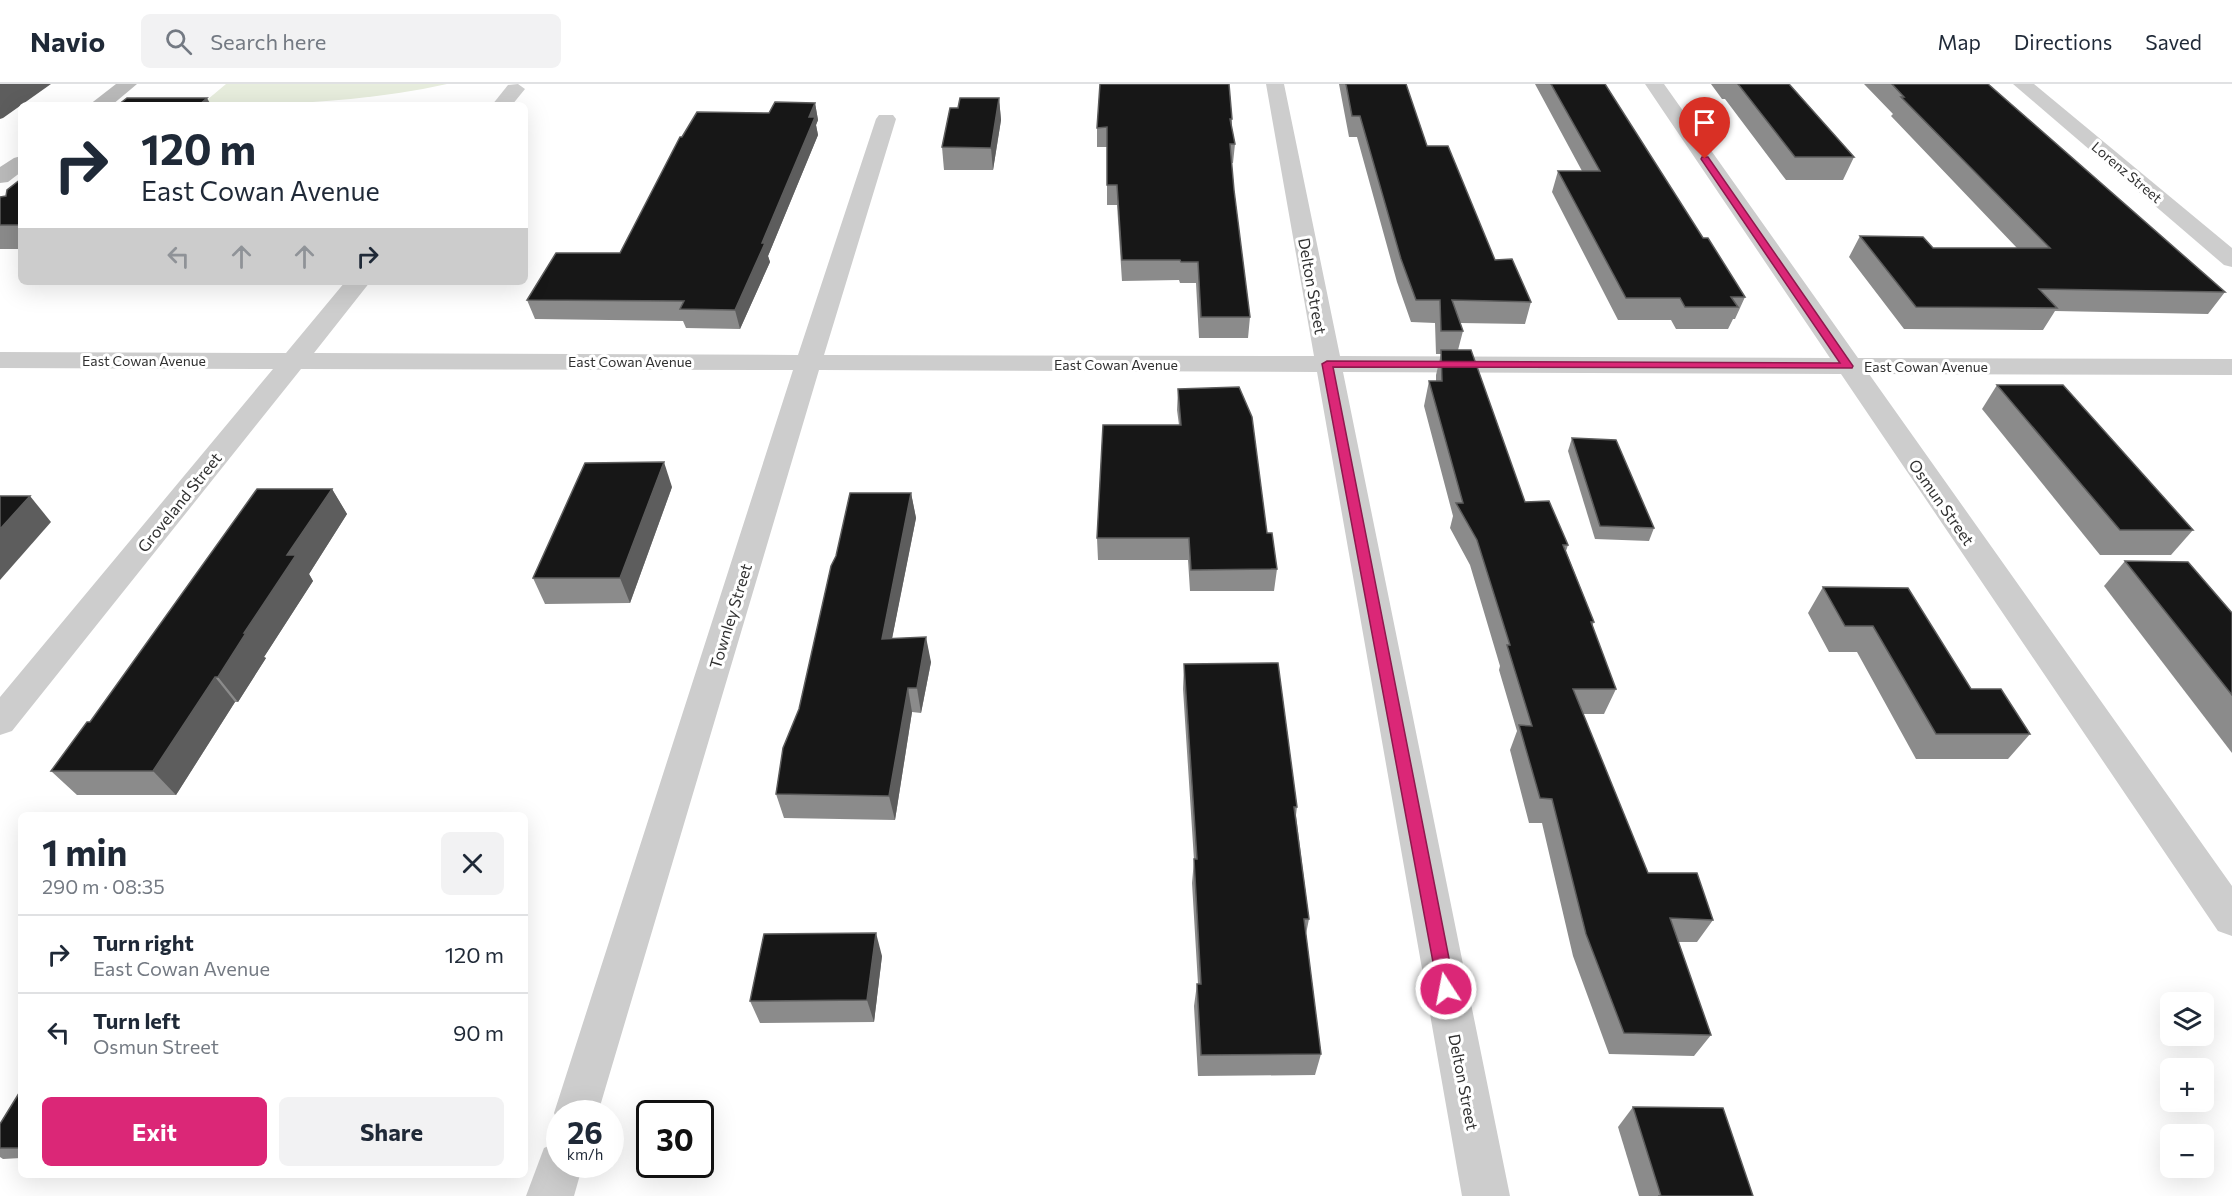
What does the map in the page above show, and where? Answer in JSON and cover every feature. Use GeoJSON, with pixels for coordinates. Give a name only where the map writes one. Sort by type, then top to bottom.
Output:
{"type":"FeatureCollection","features":[{"type":"Feature","properties":{"kind":"main road"},"geometry":{"type":"LineString","coordinates":[[103,102],[128,84]]}},
{"type":"Feature","properties":{"kind":"main road"},"geometry":{"type":"LineString","coordinates":[[0,177],[18,164]]}},
{"type":"Feature","properties":{"kind":"street","name":"Delton Street"},"geometry":{"type":"LineString","coordinates":[[1275,84],[1486,1196]]}},
{"type":"Feature","properties":{"kind":"street","name":"Osmun Street"},"geometry":{"type":"LineString","coordinates":[[1654,84],[2232,918]]}},
{"type":"Feature","properties":{"kind":"street","name":"Lorenz Street"},"geometry":{"type":"LineString","coordinates":[[2022,84],[2232,261]]}},
{"type":"Feature","properties":{"kind":"street"},"geometry":{"type":"LineString","coordinates":[[504,102],[515,89]]}},
{"type":"Feature","properties":{"kind":"street","name":"Townley Street"},"geometry":{"type":"LineString","coordinates":[[580,1100],[886,119]]}},
{"type":"Feature","properties":{"kind":"street","name":"Groveland Street"},"geometry":{"type":"LineString","coordinates":[[0,721],[356,285]]}},
{"type":"Feature","properties":{"kind":"street","name":"East Cowan Avenue"},"geometry":{"type":"LineString","coordinates":[[0,360],[2232,367]]}},
{"type":"Feature","properties":{"kind":"street"},"geometry":{"type":"LineString","coordinates":[[550,1196],[556,1178]]}},
{"type":"Feature","properties":{"kind":"green space"},"geometry":{"type":"Polygon","coordinates":[[[226,84],[447,84],[355,99],[304,102],[205,102],[226,84]]]}},
{"type":"Feature","properties":{"kind":"building"},"geometry":{"type":"Polygon","coordinates":[[[1100,84],[1229,84],[1232,119],[1230,119],[1235,144],[1230,144],[1234,190],[1250,317],[1201,317],[1198,262],[1122,260],[1117,185],[1107,185],[1107,127],[1097,128],[1100,84]]]}},
{"type":"Feature","properties":{"kind":"building"},"geometry":{"type":"Polygon","coordinates":[[[1346,84],[1406,84],[1427,146],[1448,146],[1495,260],[1512,259],[1531,302],[1452,300],[1463,331],[1441,331],[1440,300],[1416,300],[1401,259],[1360,116],[1352,116],[1346,84]]]}},
{"type":"Feature","properties":{"kind":"building"},"geometry":{"type":"Polygon","coordinates":[[[1551,84],[1605,84],[1703,238],[1708,238],[1745,297],[1731,297],[1738,307],[1685,307],[1680,298],[1626,298],[1558,171],[1600,171],[1551,84]]]}},
{"type":"Feature","properties":{"kind":"building"},"geometry":{"type":"Polygon","coordinates":[[[1738,84],[1789,84],[1854,157],[1795,157],[1738,84]]]}},
{"type":"Feature","properties":{"kind":"building"},"geometry":{"type":"Polygon","coordinates":[[[1892,84],[1988,84],[2225,292],[2039,289],[2057,308],[1916,307],[1860,236],[1923,237],[1933,248],[2050,248],[1901,97],[1904,97],[1892,84]]]}},
{"type":"Feature","properties":{"kind":"building"},"geometry":{"type":"Polygon","coordinates":[[[127,98],[207,98],[202,102],[122,102],[127,98]]]}},
{"type":"Feature","properties":{"kind":"building"},"geometry":{"type":"Polygon","coordinates":[[[960,98],[999,98],[991,148],[942,147],[950,108],[958,108],[960,98]]]}},
{"type":"Feature","properties":{"kind":"building"},"geometry":{"type":"Polygon","coordinates":[[[775,102],[815,103],[809,117],[815,117],[762,243],[765,243],[735,310],[680,309],[684,301],[527,300],[556,253],[620,253],[680,137],[697,112],[769,113],[775,102]]]}},
{"type":"Feature","properties":{"kind":"building"},"geometry":{"type":"Polygon","coordinates":[[[18,181],[18,225],[0,225],[0,197],[6,196],[7,190],[18,181]]]}},
{"type":"Feature","properties":{"kind":"building"},"geometry":{"type":"Polygon","coordinates":[[[1441,350],[1471,350],[1525,502],[1549,501],[1568,545],[1563,545],[1594,622],[1591,622],[1616,689],[1573,689],[1648,873],[1697,873],[1713,920],[1670,918],[1711,1035],[1624,1033],[1586,934],[1552,799],[1540,798],[1519,725],[1532,726],[1507,645],[1510,645],[1477,540],[1456,503],[1463,503],[1429,381],[1442,381],[1441,350]]]}},
{"type":"Feature","properties":{"kind":"building"},"geometry":{"type":"Polygon","coordinates":[[[1997,385],[2063,385],[2193,530],[2120,530],[1997,385]]]}},
{"type":"Feature","properties":{"kind":"building"},"geometry":{"type":"Polygon","coordinates":[[[1239,387],[1252,417],[1267,533],[1272,533],[1277,569],[1191,570],[1189,538],[1097,538],[1103,425],[1181,425],[1178,389],[1239,387]]]}},
{"type":"Feature","properties":{"kind":"building"},"geometry":{"type":"Polygon","coordinates":[[[1572,438],[1616,440],[1654,528],[1600,526],[1572,438]]]}},
{"type":"Feature","properties":{"kind":"building"},"geometry":{"type":"Polygon","coordinates":[[[664,462],[620,578],[533,578],[585,463],[664,462]]]}},
{"type":"Feature","properties":{"kind":"building"},"geometry":{"type":"Polygon","coordinates":[[[257,489],[332,489],[287,555],[296,555],[218,677],[215,677],[153,771],[51,771],[87,722],[90,722],[257,489]]]}},
{"type":"Feature","properties":{"kind":"building"},"geometry":{"type":"Polygon","coordinates":[[[850,493],[911,493],[882,639],[926,637],[917,688],[908,688],[889,796],[776,794],[783,748],[799,709],[850,493]]]}},
{"type":"Feature","properties":{"kind":"building"},"geometry":{"type":"Polygon","coordinates":[[[0,496],[30,496],[0,529],[0,496]]]}},
{"type":"Feature","properties":{"kind":"building"},"geometry":{"type":"Polygon","coordinates":[[[2125,561],[2188,562],[2232,613],[2232,695],[2125,561]]]}},
{"type":"Feature","properties":{"kind":"building"},"geometry":{"type":"Polygon","coordinates":[[[1823,587],[1908,588],[1971,689],[2001,689],[2030,734],[1936,734],[1873,626],[1845,626],[1823,587]]]}},
{"type":"Feature","properties":{"kind":"building"},"geometry":{"type":"Polygon","coordinates":[[[1278,663],[1297,807],[1294,807],[1309,919],[1304,919],[1321,1054],[1201,1055],[1197,984],[1201,984],[1194,859],[1197,859],[1184,664],[1278,663]]]}},
{"type":"Feature","properties":{"kind":"building"},"geometry":{"type":"Polygon","coordinates":[[[876,933],[867,1000],[750,1001],[764,934],[876,933]]]}},
{"type":"Feature","properties":{"kind":"building"},"geometry":{"type":"Polygon","coordinates":[[[18,1095],[18,1148],[0,1148],[0,1124],[18,1095]]]}},
{"type":"Feature","properties":{"kind":"building"},"geometry":{"type":"Polygon","coordinates":[[[1633,1107],[1723,1108],[1753,1196],[1661,1196],[1633,1107]]]}},
{"type":"Feature","properties":{"kind":"route"},"geometry":{"type":"LineString","coordinates":[[1446,989],[1327,364],[1848,366],[1705,159]]}}]}
